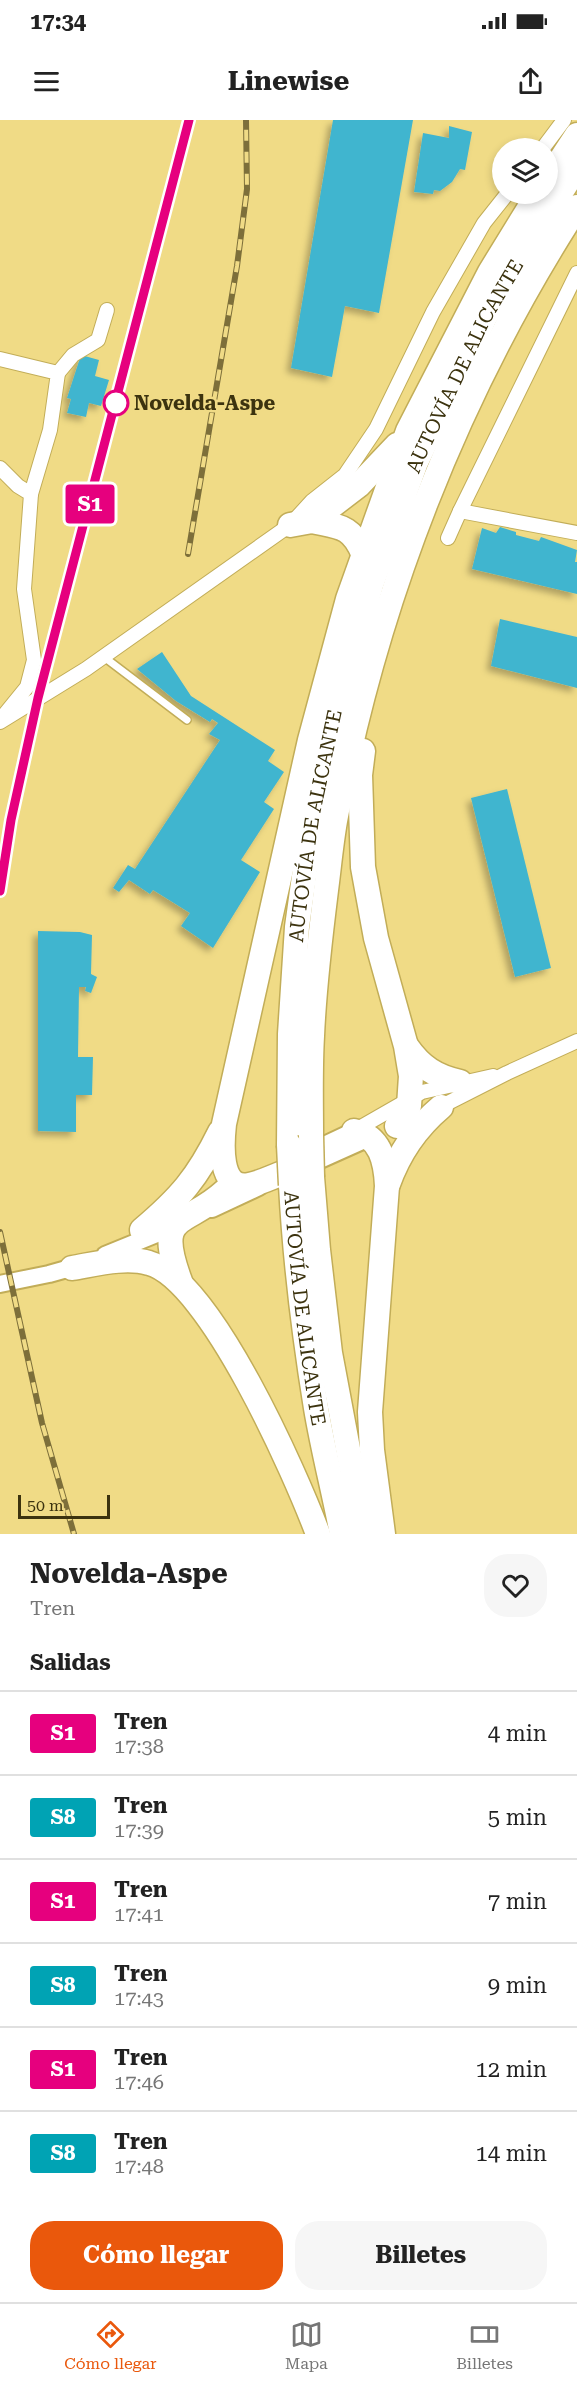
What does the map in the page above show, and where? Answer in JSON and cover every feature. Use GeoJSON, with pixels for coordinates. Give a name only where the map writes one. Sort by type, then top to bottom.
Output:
{"type":"FeatureCollection","features":[{"type":"Feature","properties":{"kind":"highway"},"geometry":{"type":"LineString","coordinates":[[558,164],[577,135]]}},
{"type":"Feature","properties":{"kind":"highway","name":"AUTOVÍA DE ALICANTE"},"geometry":{"type":"LineString","coordinates":[[364,1534],[330,1353],[318,1250],[301,1177],[289,1144],[290,1034],[297,927],[312,819],[334,715],[371,585],[416,462],[484,319],[577,167]]}},
{"type":"Feature","properties":{"kind":"highway"},"geometry":{"type":"LineString","coordinates":[[232,1188],[222,1154],[224,1124],[310,740],[348,599],[408,431],[490,272],[532,204]]}},
{"type":"Feature","properties":{"kind":"highway","name":"AUTOVÍA DE ALICANTE"},"geometry":{"type":"LineString","coordinates":[[342,1534],[316,1410],[295,1251],[301,1177],[311,1135],[312,1036],[321,929],[335,823],[360,704],[392,596],[435,479],[502,334],[554,242],[577,207]]}},
{"type":"Feature","properties":{"kind":"highway"},"geometry":{"type":"LineString","coordinates":[[301,523],[359,485],[383,462],[408,431]]}},
{"type":"Feature","properties":{"kind":"highway"},"geometry":{"type":"LineString","coordinates":[[301,523],[346,529],[358,541],[363,553]]}},
{"type":"Feature","properties":{"kind":"highway"},"geometry":{"type":"LineString","coordinates":[[360,704],[365,728],[360,775],[363,867],[376,938],[406,1046],[411,1076],[412,1097],[407,1112],[397,1126]]}},
{"type":"Feature","properties":{"kind":"highway"},"geometry":{"type":"LineString","coordinates":[[406,1046],[425,1069],[446,1079],[460,1082]]}},
{"type":"Feature","properties":{"kind":"highway"},"geometry":{"type":"LineString","coordinates":[[387,1186],[393,1169],[411,1138],[441,1107]]}},
{"type":"Feature","properties":{"kind":"highway"},"geometry":{"type":"LineString","coordinates":[[142,1230],[171,1205],[193,1180],[205,1163],[224,1124]]}},
{"type":"Feature","properties":{"kind":"highway"},"geometry":{"type":"LineString","coordinates":[[362,1135],[375,1143],[384,1159],[387,1186],[370,1412],[372,1450],[383,1534]]}},
{"type":"Feature","properties":{"kind":"highway"},"geometry":{"type":"LineString","coordinates":[[301,1177],[279,1173],[248,1186],[232,1188],[208,1204],[185,1215],[174,1227],[170,1239],[170,1254],[180,1281],[232,1355],[262,1407],[304,1495],[318,1534]]}},
{"type":"Feature","properties":{"kind":"highway"},"geometry":{"type":"LineString","coordinates":[[72,1268],[137,1261],[159,1267],[180,1281]]}},
{"type":"Feature","properties":{"kind":"street"},"geometry":{"type":"LineString","coordinates":[[550,138],[564,120]]}},
{"type":"Feature","properties":{"kind":"street"},"geometry":{"type":"LineString","coordinates":[[0,721],[104,657],[301,523],[312,501],[345,475],[376,429],[433,312],[484,224],[499,204]]}},
{"type":"Feature","properties":{"kind":"street"},"geometry":{"type":"LineString","coordinates":[[448,538],[577,273]]}},
{"type":"Feature","properties":{"kind":"street"},"geometry":{"type":"LineString","coordinates":[[0,721],[27,687],[34,660],[24,589],[32,494],[50,430],[58,373],[73,355],[98,340],[107,310]]}},
{"type":"Feature","properties":{"kind":"street"},"geometry":{"type":"LineString","coordinates":[[0,359],[58,373]]}},
{"type":"Feature","properties":{"kind":"street"},"geometry":{"type":"LineString","coordinates":[[0,468],[18,486],[32,494]]}},
{"type":"Feature","properties":{"kind":"street"},"geometry":{"type":"LineString","coordinates":[[460,511],[577,533]]}},
{"type":"Feature","properties":{"kind":"street"},"geometry":{"type":"LineString","coordinates":[[94,1259],[142,1230],[232,1188],[362,1135],[397,1126],[577,1041]]}},
{"type":"Feature","properties":{"kind":"street"},"geometry":{"type":"LineString","coordinates":[[0,1284],[72,1268],[301,1177],[412,1097],[460,1082],[507,1073]]}},
{"type":"Feature","properties":{"kind":"lane"},"geometry":{"type":"LineString","coordinates":[[104,657],[187,720]]}},
{"type":"Feature","properties":{"kind":"building"},"geometry":{"type":"Polygon","coordinates":[[[333,120],[413,120],[379,313],[345,306],[332,377],[291,368],[333,120]]]}},
{"type":"Feature","properties":{"kind":"building"},"geometry":{"type":"Polygon","coordinates":[[[449,126],[472,132],[465,170],[460,169],[452,182],[440,191],[434,190],[433,194],[414,192],[423,133],[449,138],[449,126]]]}},
{"type":"Feature","properties":{"kind":"building"},"geometry":{"type":"Polygon","coordinates":[[[81,355],[99,360],[95,376],[109,380],[101,406],[89,403],[86,417],[67,413],[71,399],[67,398],[81,355]]]}},
{"type":"Feature","properties":{"kind":"building"},"geometry":{"type":"Polygon","coordinates":[[[500,527],[516,532],[516,535],[539,541],[541,537],[577,550],[575,562],[577,562],[577,594],[472,569],[482,528],[496,533],[500,527]]]}},
{"type":"Feature","properties":{"kind":"building"},"geometry":{"type":"Polygon","coordinates":[[[500,619],[577,637],[577,688],[491,666],[500,619]]]}},
{"type":"Feature","properties":{"kind":"building"},"geometry":{"type":"Polygon","coordinates":[[[162,652],[191,696],[275,750],[268,761],[284,772],[264,802],[274,809],[241,860],[260,872],[213,948],[181,926],[190,913],[153,890],[150,894],[129,880],[119,892],[113,888],[128,865],[135,869],[220,740],[209,734],[218,723],[212,719],[210,722],[176,701],[137,669],[162,652]]]}},
{"type":"Feature","properties":{"kind":"building"},"geometry":{"type":"Polygon","coordinates":[[[507,789],[551,968],[515,977],[471,798],[507,789]]]}},
{"type":"Feature","properties":{"kind":"building"},"geometry":{"type":"Polygon","coordinates":[[[38,931],[80,932],[92,935],[91,974],[97,977],[91,993],[85,991],[86,987],[79,987],[78,1057],[93,1057],[92,1095],[76,1095],[76,1132],[38,1131],[38,931]]]}},
{"type":"Feature","properties":{"kind":"railway"},"geometry":{"type":"LineString","coordinates":[[0,891],[11,820],[38,698],[189,120]]}},
{"type":"Feature","properties":{"kind":"railway"},"geometry":{"type":"LineString","coordinates":[[188,554],[237,266],[247,189],[246,120]]}},
{"type":"Feature","properties":{"kind":"railway"},"geometry":{"type":"LineString","coordinates":[[0,1232],[42,1423],[74,1534]]}},
{"type":"Feature","properties":{"kind":"train","name":"S1"},"geometry":{"type":"LineString","coordinates":[[0,891],[11,820],[38,698],[189,120]]}},
{"type":"Feature","properties":{"kind":"place","name":"Novelda-Aspe"},"geometry":{"type":"Point","coordinates":[116,403]}}]}
